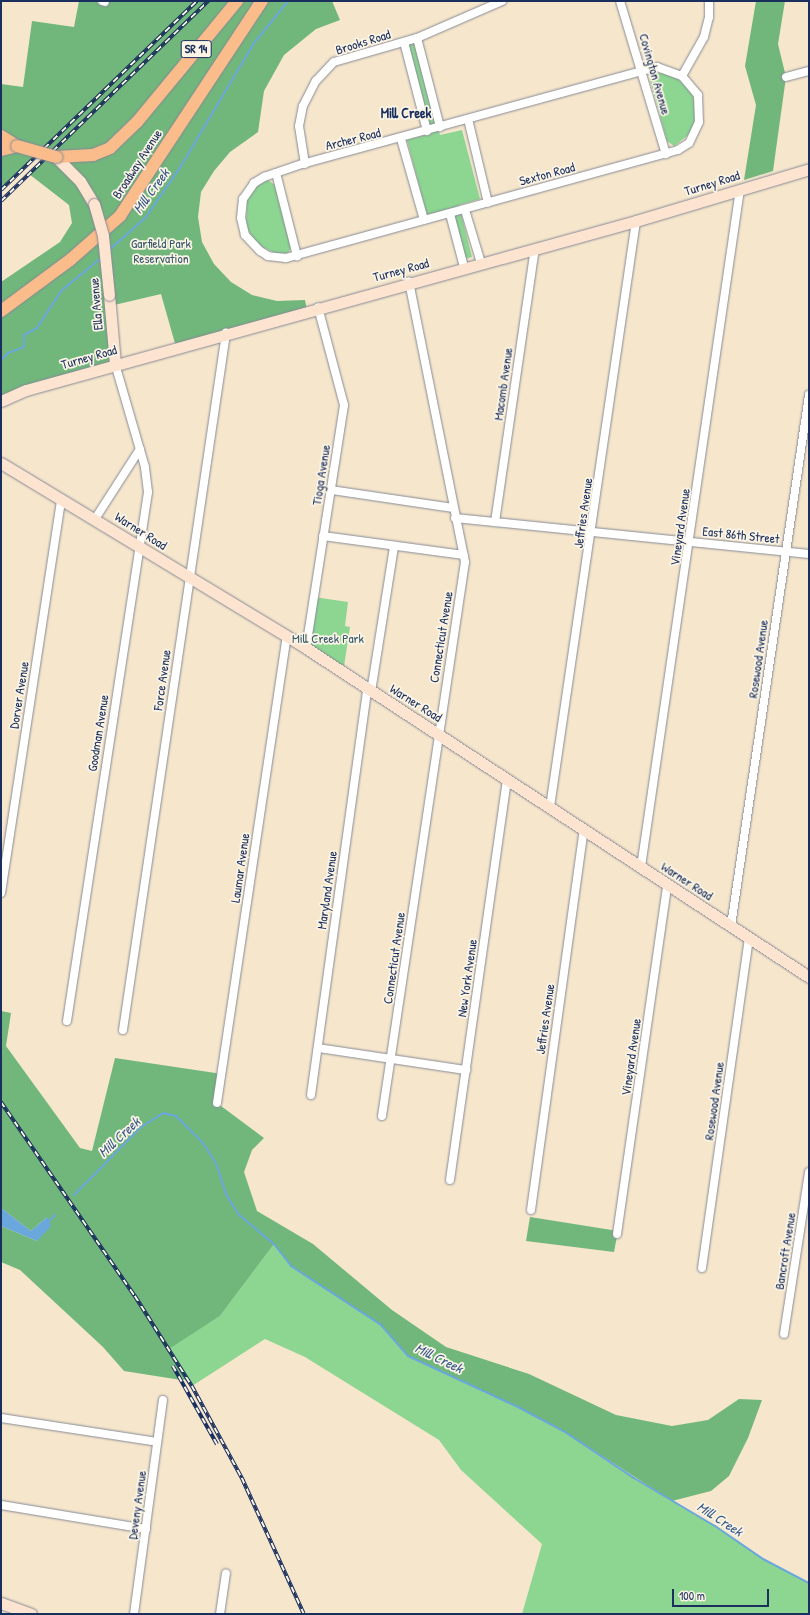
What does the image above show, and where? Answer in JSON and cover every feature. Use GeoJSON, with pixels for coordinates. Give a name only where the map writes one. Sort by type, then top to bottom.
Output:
{"type":"FeatureCollection","features":[{"type":"Feature","properties":{"kind":"main road","name":"Broadway Avenue"},"geometry":{"type":"LineString","coordinates":[[1,150],[17,146],[56,157],[93,155],[110,148],[137,122],[237,1]]}},
{"type":"Feature","properties":{"kind":"main road","name":"Broadway Avenue"},"geometry":{"type":"LineString","coordinates":[[1,311],[70,260],[120,216],[262,1]]}},
{"type":"Feature","properties":{"kind":"main road"},"geometry":{"type":"LineString","coordinates":[[1,136],[17,146]]}},
{"type":"Feature","properties":{"kind":"main road","name":"Ella Avenue"},"geometry":{"type":"LineString","coordinates":[[56,157],[80,181],[94,204],[103,236],[115,364]]}},
{"type":"Feature","properties":{"kind":"main road","name":"Turney Road"},"geometry":{"type":"LineString","coordinates":[[1,401],[26,390],[115,364],[409,282],[636,221],[809,169]]}},
{"type":"Feature","properties":{"kind":"main road","name":"Warner Road"},"geometry":{"type":"LineString","coordinates":[[1,463],[306,648],[369,691],[438,734],[809,977]]}},
{"type":"Feature","properties":{"kind":"main road"},"geometry":{"type":"LineString","coordinates":[[1,1603],[31,1614]]}},
{"type":"Feature","properties":{"kind":"street","name":"Brooks Road"},"geometry":{"type":"LineString","coordinates":[[305,164],[299,126],[304,106],[316,81],[334,62],[416,38],[502,1]]}},
{"type":"Feature","properties":{"kind":"street","name":"Covington Avenue"},"geometry":{"type":"LineString","coordinates":[[620,1],[666,154]]}},
{"type":"Feature","properties":{"kind":"street"},"geometry":{"type":"LineString","coordinates":[[642,71],[657,67],[682,76],[704,37],[709,17],[710,1]]}},
{"type":"Feature","properties":{"kind":"street"},"geometry":{"type":"LineString","coordinates":[[416,38],[440,127]]}},
{"type":"Feature","properties":{"kind":"street"},"geometry":{"type":"LineString","coordinates":[[404,42],[427,131]]}},
{"type":"Feature","properties":{"kind":"street","name":"Archer Road"},"geometry":{"type":"LineString","coordinates":[[297,256],[278,258],[260,251],[251,244],[242,228],[241,209],[247,190],[259,180],[305,164],[402,139],[468,119],[642,71]]}},
{"type":"Feature","properties":{"kind":"street"},"geometry":{"type":"LineString","coordinates":[[786,77],[809,71]]}},
{"type":"Feature","properties":{"kind":"street","name":"Sexton Road"},"geometry":{"type":"LineString","coordinates":[[297,256],[678,150],[689,143],[700,122],[698,96],[682,76]]}},
{"type":"Feature","properties":{"kind":"street"},"geometry":{"type":"LineString","coordinates":[[468,119],[488,203]]}},
{"type":"Feature","properties":{"kind":"street"},"geometry":{"type":"LineString","coordinates":[[402,139],[424,220]]}},
{"type":"Feature","properties":{"kind":"street"},"geometry":{"type":"LineString","coordinates":[[276,173],[297,256]]}},
{"type":"Feature","properties":{"kind":"street","name":"Vineyard Avenue"},"geometry":{"type":"LineString","coordinates":[[641,867],[690,542],[740,189]]}},
{"type":"Feature","properties":{"kind":"street"},"geometry":{"type":"LineString","coordinates":[[465,210],[481,263]]}},
{"type":"Feature","properties":{"kind":"street"},"geometry":{"type":"LineString","coordinates":[[450,214],[464,267]]}},
{"type":"Feature","properties":{"kind":"street","name":"Jeffries Avenue"},"geometry":{"type":"LineString","coordinates":[[550,807],[592,532],[636,221]]}},
{"type":"Feature","properties":{"kind":"street","name":"Macomb Avenue"},"geometry":{"type":"LineString","coordinates":[[495,522],[535,249]]}},
{"type":"Feature","properties":{"kind":"street","name":"Connecticut Avenue"},"geometry":{"type":"LineString","coordinates":[[382,1116],[392,1059],[438,734],[465,562],[409,282]]}},
{"type":"Feature","properties":{"kind":"street","name":"Tioga Avenue"},"geometry":{"type":"LineString","coordinates":[[306,648],[344,405],[318,307]]}},
{"type":"Feature","properties":{"kind":"street","name":"Force Avenue"},"geometry":{"type":"LineString","coordinates":[[123,1030],[226,333]]}},
{"type":"Feature","properties":{"kind":"street","name":"Ella Avenue"},"geometry":{"type":"LineString","coordinates":[[115,364],[140,449]]}},
{"type":"Feature","properties":{"kind":"street","name":"Rosewood Avenue"},"geometry":{"type":"LineString","coordinates":[[732,926],[809,395]]}},
{"type":"Feature","properties":{"kind":"street"},"geometry":{"type":"LineString","coordinates":[[95,519],[140,449]]}},
{"type":"Feature","properties":{"kind":"street","name":"Goodman Avenue"},"geometry":{"type":"LineString","coordinates":[[67,1021],[138,546],[148,492],[140,449]]}},
{"type":"Feature","properties":{"kind":"street"},"geometry":{"type":"LineString","coordinates":[[331,490],[453,508]]}},
{"type":"Feature","properties":{"kind":"street","name":"Dorver Avenue"},"geometry":{"type":"LineString","coordinates":[[1,893],[60,500]]}},
{"type":"Feature","properties":{"kind":"street","name":"East 86th Street"},"geometry":{"type":"LineString","coordinates":[[455,518],[809,554]]}},
{"type":"Feature","properties":{"kind":"street"},"geometry":{"type":"LineString","coordinates":[[323,536],[464,555]]}},
{"type":"Feature","properties":{"kind":"street","name":"Maryland Avenue"},"geometry":{"type":"LineString","coordinates":[[311,1094],[369,691],[394,546]]}},
{"type":"Feature","properties":{"kind":"street","name":"Laumar Avenue"},"geometry":{"type":"LineString","coordinates":[[217,1103],[286,637]]}},
{"type":"Feature","properties":{"kind":"street","name":"New York Avenue"},"geometry":{"type":"LineString","coordinates":[[450,1180],[507,779]]}},
{"type":"Feature","properties":{"kind":"street","name":"Jeffries Avenue"},"geometry":{"type":"LineString","coordinates":[[530,1210],[584,830]]}},
{"type":"Feature","properties":{"kind":"street","name":"Vineyard Avenue"},"geometry":{"type":"LineString","coordinates":[[617,1234],[667,884]]}},
{"type":"Feature","properties":{"kind":"street","name":"Rosewood Avenue"},"geometry":{"type":"LineString","coordinates":[[702,1268],[749,938]]}},
{"type":"Feature","properties":{"kind":"street"},"geometry":{"type":"LineString","coordinates":[[318,1048],[466,1070]]}},
{"type":"Feature","properties":{"kind":"street","name":"Bancroft Avenue"},"geometry":{"type":"LineString","coordinates":[[784,1334],[809,1172]]}},
{"type":"Feature","properties":{"kind":"street","name":"Deveny Avenue"},"geometry":{"type":"LineString","coordinates":[[134,1614],[163,1400]]}},
{"type":"Feature","properties":{"kind":"street"},"geometry":{"type":"LineString","coordinates":[[1,1418],[157,1442]]}},
{"type":"Feature","properties":{"kind":"street"},"geometry":{"type":"LineString","coordinates":[[1,1505],[146,1529]]}},
{"type":"Feature","properties":{"kind":"street"},"geometry":{"type":"LineString","coordinates":[[220,1614],[226,1573]]}},
{"type":"Feature","properties":{"kind":"green space","name":"Garfield Park Reservation"},"geometry":{"type":"Polygon","coordinates":[[[79,1],[332,1],[340,20],[316,29],[284,55],[264,91],[258,132],[230,152],[214,171],[201,192],[198,217],[202,242],[214,264],[231,282],[252,295],[277,301],[305,300],[307,310],[176,347],[161,294],[110,306],[115,364],[1,401],[1,282],[60,242],[72,223],[69,205],[29,174],[49,155],[41,152],[1,190],[1,150],[17,146],[1,136],[1,84],[23,87],[32,21],[74,27],[79,1]]]}},
{"type":"Feature","properties":{"kind":"green space"},"geometry":{"type":"Polygon","coordinates":[[[756,1],[785,1],[778,44],[786,77],[773,171],[744,180],[756,105],[745,66],[756,1]]]}},
{"type":"Feature","properties":{"kind":"green space"},"geometry":{"type":"Polygon","coordinates":[[[415,42],[440,135],[462,130],[480,199],[459,205],[472,257],[465,259],[452,208],[427,215],[407,140],[429,134],[405,45],[415,42]]]}},
{"type":"Feature","properties":{"kind":"green space"},"geometry":{"type":"Polygon","coordinates":[[[654,73],[663,73],[677,78],[691,92],[694,100],[696,116],[691,133],[674,146],[667,141],[650,80],[654,73]]]}},
{"type":"Feature","properties":{"kind":"green space"},"geometry":{"type":"Polygon","coordinates":[[[268,180],[275,185],[291,248],[288,253],[275,253],[260,246],[253,240],[246,225],[247,201],[257,186],[268,180]]]}},
{"type":"Feature","properties":{"kind":"green space","name":"Mill Creek Park"},"geometry":{"type":"Polygon","coordinates":[[[314,597],[348,602],[345,626],[350,627],[343,673],[306,648],[314,597]]]}},
{"type":"Feature","properties":{"kind":"green space"},"geometry":{"type":"Polygon","coordinates":[[[1,1011],[11,1013],[6,1046],[80,1148],[92,1151],[115,1058],[222,1074],[217,1103],[264,1138],[252,1150],[244,1172],[257,1211],[313,1244],[392,1310],[446,1347],[529,1374],[616,1415],[672,1426],[708,1420],[739,1399],[762,1400],[748,1438],[729,1476],[711,1491],[672,1501],[565,1432],[518,1407],[408,1356],[381,1325],[291,1266],[274,1244],[220,1316],[169,1349],[188,1379],[181,1380],[124,1371],[103,1347],[20,1270],[1,1262],[1,1226],[37,1241],[47,1217],[31,1231],[1,1208],[1,1011]]]}},
{"type":"Feature","properties":{"kind":"green space"},"geometry":{"type":"Polygon","coordinates":[[[530,1217],[618,1231],[614,1252],[526,1241],[530,1217]]]}},
{"type":"Feature","properties":{"kind":"green space"},"geometry":{"type":"Polygon","coordinates":[[[274,1244],[291,1266],[381,1325],[408,1356],[518,1407],[565,1432],[634,1478],[715,1526],[763,1559],[809,1583],[809,1614],[522,1614],[542,1544],[461,1470],[439,1440],[305,1357],[265,1339],[192,1386],[168,1349],[220,1316],[274,1244]]]}},
{"type":"Feature","properties":{"kind":"water"},"geometry":{"type":"Polygon","coordinates":[[[1,1208],[31,1231],[47,1217],[51,1226],[37,1241],[1,1226],[1,1208]]]}},
{"type":"Feature","properties":{"kind":"waterway","name":"Mill Creek"},"geometry":{"type":"LineString","coordinates":[[108,251],[146,217],[181,166],[254,43],[288,1]]}},
{"type":"Feature","properties":{"kind":"waterway","name":"Mill Creek"},"geometry":{"type":"LineString","coordinates":[[1,360],[8,353],[24,347],[24,335],[37,328],[61,291],[102,257]]}},
{"type":"Feature","properties":{"kind":"waterway","name":"Mill Creek"},"geometry":{"type":"LineString","coordinates":[[74,1195],[141,1127],[163,1113],[176,1116],[202,1142],[216,1163],[226,1194],[239,1215],[274,1244],[291,1266],[381,1325],[408,1356],[518,1407],[565,1432],[634,1478],[715,1526],[763,1559],[809,1583]]}},
{"type":"Feature","properties":{"kind":"waterway","name":"Mill Creek"},"geometry":{"type":"LineString","coordinates":[[48,1222],[55,1215]]}},
{"type":"Feature","properties":{"kind":"railway"},"geometry":{"type":"LineString","coordinates":[[1,190],[197,1]]}},
{"type":"Feature","properties":{"kind":"railway"},"geometry":{"type":"LineString","coordinates":[[1,201],[208,1]]}},
{"type":"Feature","properties":{"kind":"railway"},"geometry":{"type":"LineString","coordinates":[[1,1102],[135,1296],[192,1386],[242,1478],[304,1614]]}},
{"type":"Feature","properties":{"kind":"railway"},"geometry":{"type":"LineString","coordinates":[[173,1366],[217,1444]]}},
{"type":"Feature","properties":{"kind":"district","name":"Mill Creek"},"geometry":{"type":"Point","coordinates":[406,113]}}]}
